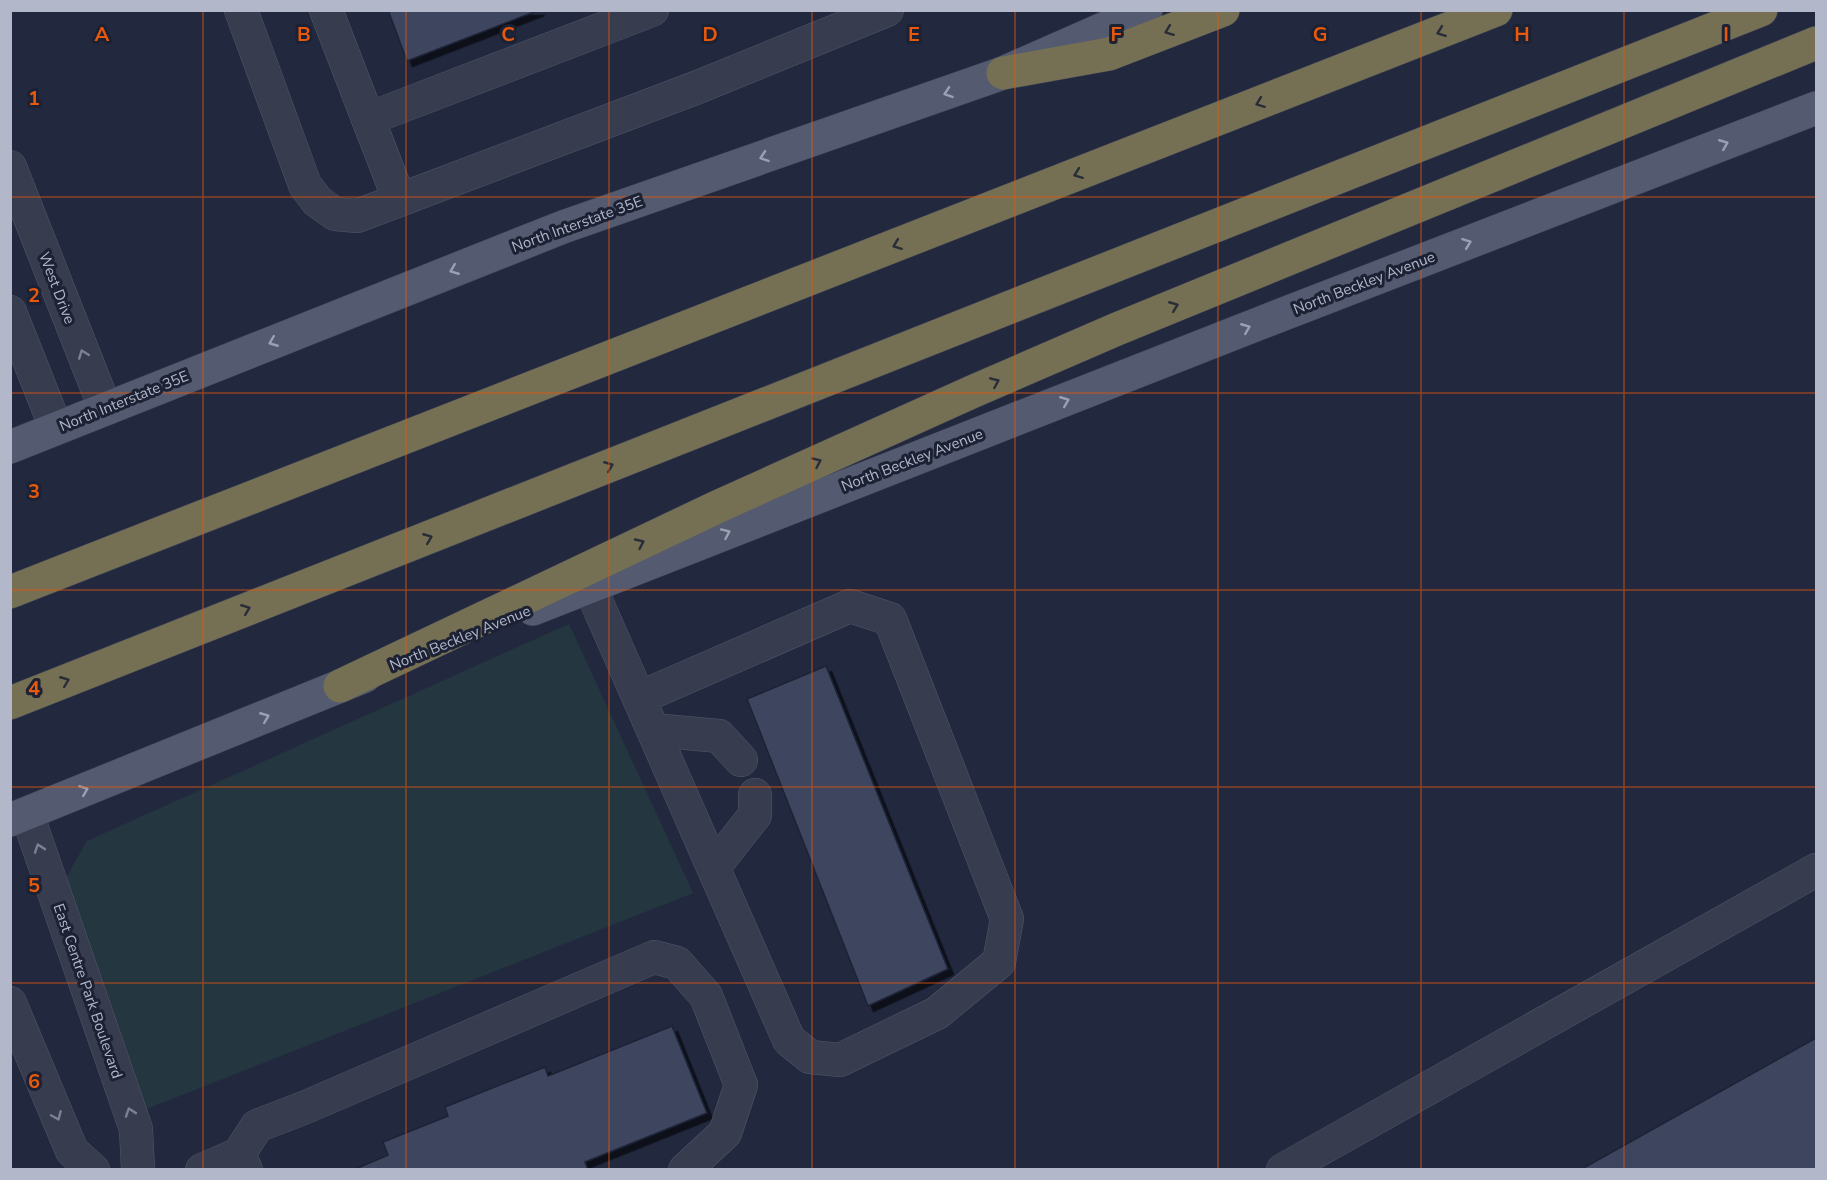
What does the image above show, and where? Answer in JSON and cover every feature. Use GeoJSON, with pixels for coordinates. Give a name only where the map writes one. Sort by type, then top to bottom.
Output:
{"type":"FeatureCollection","features":[{"type":"Feature","properties":{"kind":"highway"},"geometry":{"type":"LineString","coordinates":[[1003,73],[1109,54],[1223,10]]}},
{"type":"Feature","properties":{"kind":"highway"},"geometry":{"type":"LineString","coordinates":[[10,592],[1496,10]]}},
{"type":"Feature","properties":{"kind":"highway"},"geometry":{"type":"LineString","coordinates":[[10,702],[1761,10]]}},
{"type":"Feature","properties":{"kind":"highway"},"geometry":{"type":"LineString","coordinates":[[340,686],[717,507],[1007,377],[1816,44]]}},
{"type":"Feature","properties":{"kind":"main road","name":"North Interstate 35E"},"geometry":{"type":"LineString","coordinates":[[10,447],[563,228],[1003,73],[1146,10]]}},
{"type":"Feature","properties":{"kind":"main road","name":"North Beckley Avenue"},"geometry":{"type":"LineString","coordinates":[[19,817],[340,686],[689,549],[756,520],[1816,108]]}},
{"type":"Feature","properties":{"kind":"street"},"geometry":{"type":"LineString","coordinates":[[241,10],[305,185],[317,201],[335,214],[357,216],[698,87],[887,10]]}},
{"type":"Feature","properties":{"kind":"street"},"geometry":{"type":"LineString","coordinates":[[326,10],[399,200]]}},
{"type":"Feature","properties":{"kind":"street"},"geometry":{"type":"LineString","coordinates":[[368,119],[652,10]]}},
{"type":"Feature","properties":{"kind":"street","name":"West Drive"},"geometry":{"type":"LineString","coordinates":[[10,167],[105,408]]}},
{"type":"Feature","properties":{"kind":"street"},"geometry":{"type":"LineString","coordinates":[[10,312],[56,428]]}},
{"type":"Feature","properties":{"kind":"street"},"geometry":{"type":"LineString","coordinates":[[590,587],[789,1040],[810,1057],[840,1060],[937,1013],[999,962],[1007,919],[890,619],[850,606],[639,698]]}},
{"type":"Feature","properties":{"kind":"street"},"geometry":{"type":"LineString","coordinates":[[653,730],[718,736],[741,760]]}},
{"type":"Feature","properties":{"kind":"street"},"geometry":{"type":"LineString","coordinates":[[714,867],[755,816],[755,795]]}},
{"type":"Feature","properties":{"kind":"street","name":"East Centre Park Boulevard"},"geometry":{"type":"LineString","coordinates":[[19,817],[136,1129],[138,1170]]}},
{"type":"Feature","properties":{"kind":"street"},"geometry":{"type":"LineString","coordinates":[[1283,1170],[1816,870]]}},
{"type":"Feature","properties":{"kind":"street"},"geometry":{"type":"LineString","coordinates":[[202,1170],[242,1162],[257,1126],[654,957],[677,963],[706,996],[741,1085],[725,1132],[685,1170]]}},
{"type":"Feature","properties":{"kind":"street"},"geometry":{"type":"LineString","coordinates":[[10,1003],[72,1151],[93,1170]]}},
{"type":"Feature","properties":{"kind":"shaded area"},"geometry":{"type":"Polygon","coordinates":[[[569,624],[693,893],[144,1110],[66,878],[87,841],[569,624]]]}},
{"type":"Feature","properties":{"kind":"building"},"geometry":{"type":"Polygon","coordinates":[[[388,10],[539,10],[407,61],[388,10]]]}},
{"type":"Feature","properties":{"kind":"building"},"geometry":{"type":"Polygon","coordinates":[[[826,666],[948,969],[868,1006],[747,699],[826,666]]]}},
{"type":"Feature","properties":{"kind":"building"},"geometry":{"type":"Polygon","coordinates":[[[672,1026],[707,1113],[585,1162],[588,1170],[353,1170],[388,1155],[383,1142],[448,1116],[445,1107],[545,1067],[548,1076],[672,1026]]]}},
{"type":"Feature","properties":{"kind":"building"},"geometry":{"type":"Polygon","coordinates":[[[1816,1038],[1816,1170],[1580,1170],[1816,1038]]]}}]}
